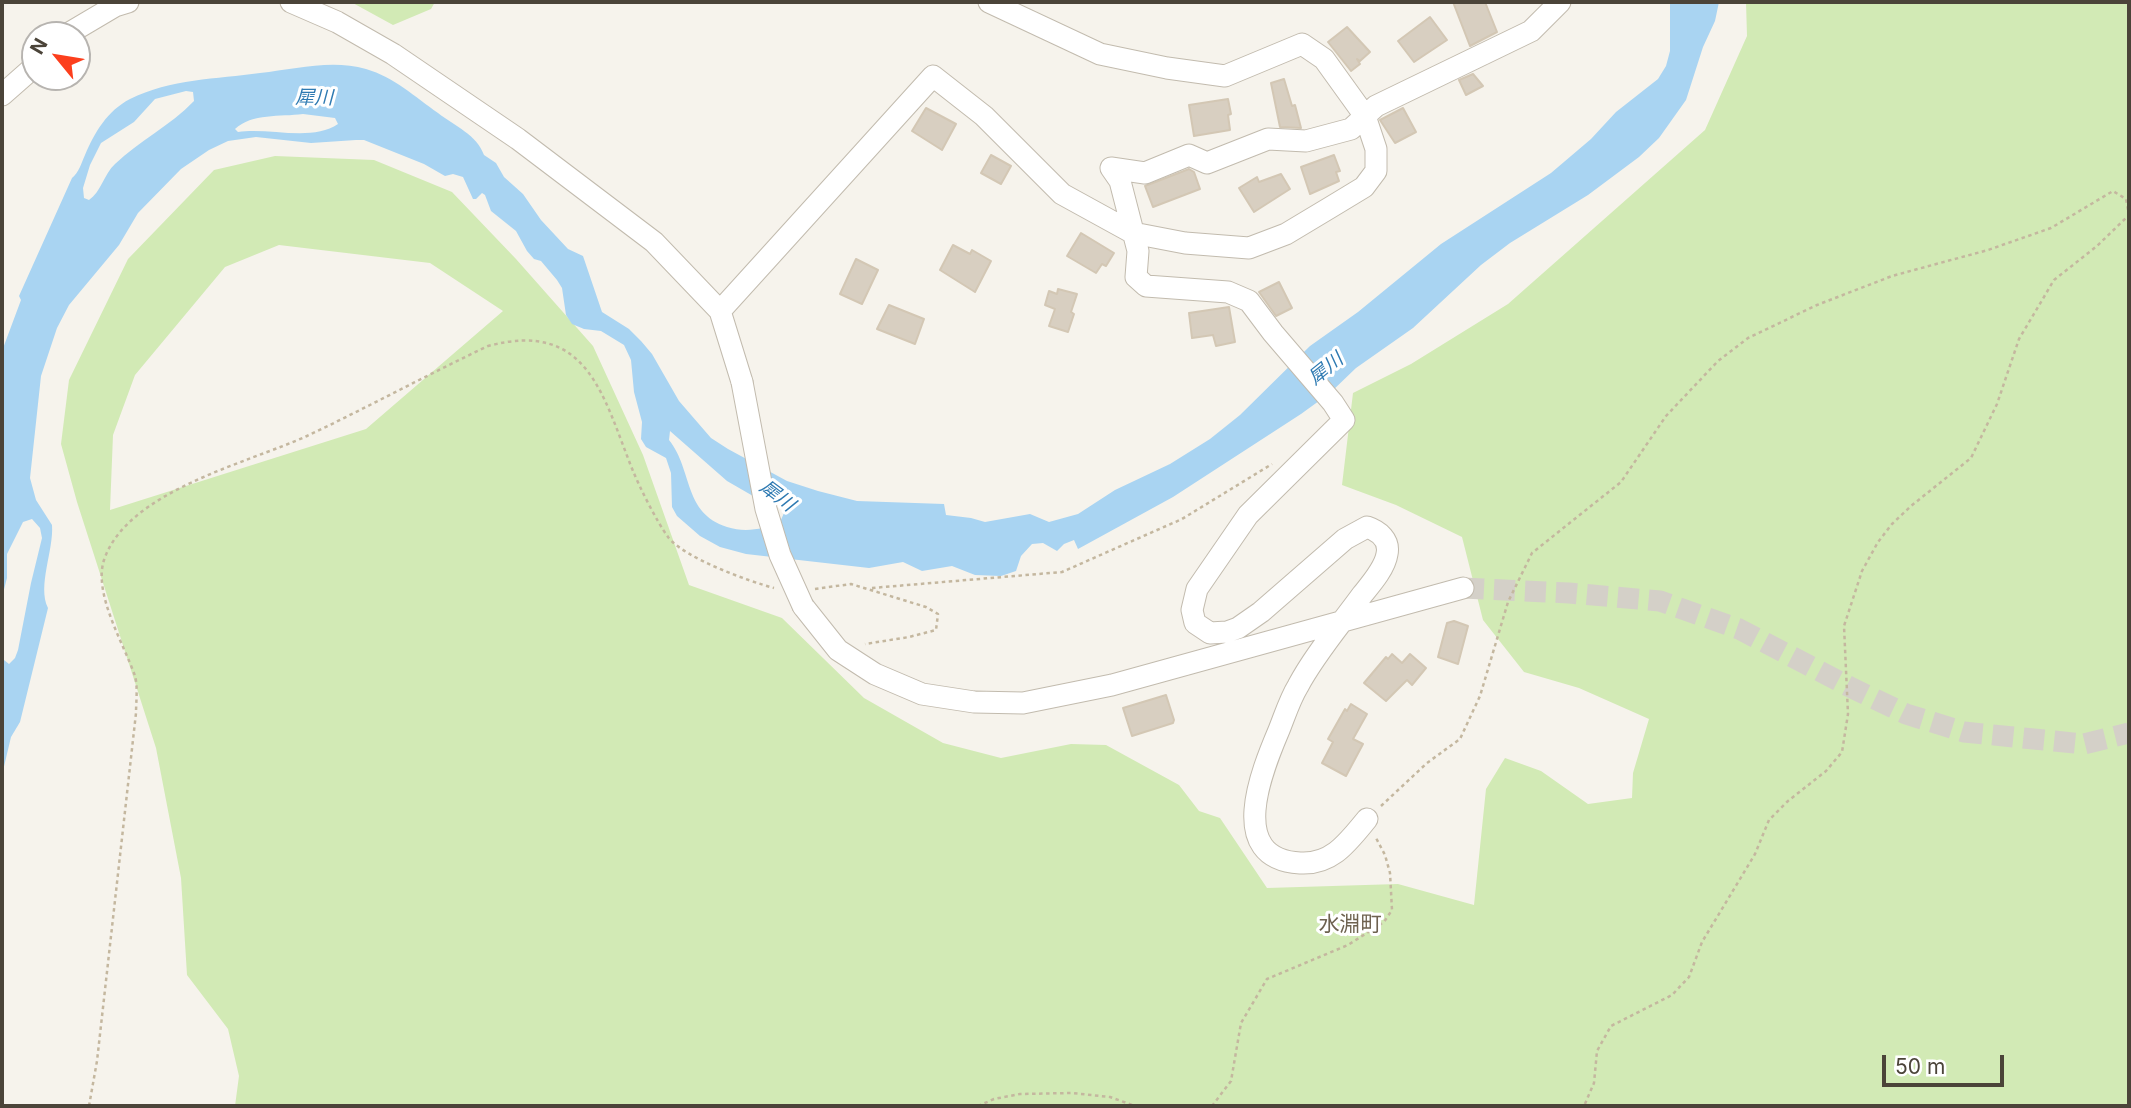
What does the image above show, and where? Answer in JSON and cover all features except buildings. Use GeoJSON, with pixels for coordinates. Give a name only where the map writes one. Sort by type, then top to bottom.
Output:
{"type":"FeatureCollection","features":[{"type":"Feature","properties":{"kind":"street"},"geometry":{"type":"LineString","coordinates":[[90,21],[115,6],[128,2]]}},
{"type":"Feature","properties":{"kind":"street"},"geometry":{"type":"LineString","coordinates":[[291,2],[337,22],[393,54],[518,138],[654,242],[720,311],[741,382],[766,509],[780,555],[838,650],[875,674],[922,694],[974,702],[1023,703],[1112,685],[1463,588]]}},
{"type":"Feature","properties":{"kind":"street"},"geometry":{"type":"LineString","coordinates":[[720,311],[933,76],[984,116],[1062,194],[1133,233],[1185,243],[1249,248],[1286,233],[1364,187],[1376,171],[1376,149],[1365,116],[1324,59],[1302,44],[1226,76],[1167,68],[1100,54],[989,2]]}},
{"type":"Feature","properties":{"kind":"street"},"geometry":{"type":"LineString","coordinates":[[1367,819],[1337,854],[1313,864],[1289,863],[1272,856],[1260,842],[1255,825],[1256,796],[1268,757],[1298,686],[1388,554],[1386,541],[1377,530],[1367,527],[1345,539],[1261,612],[1238,628],[1210,633],[1195,623],[1192,610],[1197,589],[1248,516],[1343,420],[1333,403],[1272,333],[1249,301],[1228,292],[1146,286],[1136,277],[1138,251],[1120,181],[1111,168],[1145,173],[1189,155],[1208,163],[1268,139],[1307,141],[1351,129],[1376,106],[1531,31],[1560,2]]}},
{"type":"Feature","properties":{"kind":"street"},"geometry":{"type":"LineString","coordinates":[[2,95],[21,78]]}},
{"type":"Feature","properties":{"kind":"path"},"geometry":{"type":"LineString","coordinates":[[1212,1106],[1231,1082],[1241,1023],[1267,979],[1348,944],[1384,922],[1392,910],[1390,873],[1385,855],[1367,819],[1427,763],[1460,739],[1480,696],[1508,602],[1532,553],[1621,482],[1666,416],[1718,361],[1748,338],[1817,305],[1892,276],[1988,250],[2051,228],[2113,191],[2126,199],[2129,215],[2097,246],[2054,279],[2019,339],[1997,404],[1971,458],[1892,524],[1861,571],[1844,626],[1848,714],[1842,752],[1826,771],[1769,820],[1755,854],[1702,942],[1689,977],[1672,995],[1611,1026],[1597,1051],[1594,1083],[1584,1106]]}},
{"type":"Feature","properties":{"kind":"path"},"geometry":{"type":"LineString","coordinates":[[89,1106],[97,1060],[136,713],[136,679],[102,585],[104,560],[124,526],[141,513],[204,476],[305,437],[488,346],[511,340],[544,341],[570,353],[585,367],[602,393],[634,473],[669,538],[713,566],[776,589]]}},
{"type":"Feature","properties":{"kind":"path"},"geometry":{"type":"LineString","coordinates":[[869,589],[1062,572],[1182,519],[1274,462]]}},
{"type":"Feature","properties":{"kind":"path"},"geometry":{"type":"LineString","coordinates":[[808,598],[839,584],[851,584],[926,607],[938,614],[936,630],[838,650]]}},
{"type":"Feature","properties":{"kind":"path"},"geometry":{"type":"LineString","coordinates":[[978,1106],[994,1098],[1020,1094],[1072,1093],[1110,1097],[1135,1106]]}},
{"type":"Feature","properties":{"kind":"green space"},"geometry":{"type":"Polygon","coordinates":[[[351,2],[435,2],[431,9],[393,25],[351,2]]]}},
{"type":"Feature","properties":{"kind":"green space"},"geometry":{"type":"Polygon","coordinates":[[[1746,2],[2129,2],[2129,1106],[235,1106],[239,1076],[228,1029],[187,975],[181,878],[156,748],[61,444],[69,380],[128,259],[214,170],[275,156],[374,160],[452,192],[593,346],[643,455],[689,585],[782,618],[864,698],[943,743],[1001,758],[1071,744],[1106,745],[1179,785],[1199,811],[1220,818],[1267,888],[1398,884],[1474,905],[1486,789],[1505,758],[1541,771],[1588,804],[1632,798],[1633,773],[1649,719],[1579,688],[1524,672],[1483,620],[1462,537],[1396,505],[1342,485],[1353,393],[1411,364],[1508,304],[1705,130],[1747,36],[1746,2]],[[279,245],[225,267],[135,375],[113,435],[110,510],[366,429],[503,311],[430,263],[279,245]]]}},
{"type":"Feature","properties":{"kind":"water","name":"犀川"},"geometry":{"type":"Polygon","coordinates":[[[1670,2],[1719,2],[1715,21],[1703,47],[1686,100],[1659,138],[1639,157],[1588,195],[1510,243],[1481,265],[1413,328],[1356,368],[1330,393],[1301,414],[1173,497],[1078,549],[1074,540],[1057,551],[1043,543],[1032,544],[1021,556],[1016,571],[1001,576],[975,575],[952,566],[922,571],[903,562],[869,568],[746,554],[720,547],[700,536],[677,516],[672,507],[671,473],[666,458],[646,447],[641,439],[642,422],[634,392],[631,360],[624,345],[601,331],[572,324],[566,315],[562,288],[557,280],[541,261],[534,259],[527,251],[516,231],[491,211],[485,195],[482,193],[473,199],[463,177],[453,174],[445,176],[424,164],[364,140],[311,143],[256,137],[228,141],[181,169],[138,213],[119,245],[69,305],[57,328],[41,376],[30,478],[36,500],[52,525],[44,589],[48,608],[20,722],[11,737],[2,775],[2,635],[4,660],[9,664],[18,650],[42,538],[40,528],[32,519],[23,522],[7,554],[7,578],[2,597],[2,351],[21,300],[19,296],[93,138],[115,110],[145,92],[194,81],[313,66],[353,66],[386,77],[471,136],[484,155],[496,163],[504,177],[523,194],[541,220],[568,249],[583,256],[602,312],[629,329],[641,341],[652,354],[679,401],[711,438],[787,481],[857,501],[944,504],[946,515],[985,522],[1030,514],[1049,522],[1078,514],[1115,490],[1170,464],[1210,439],[1240,415],[1310,346],[1358,312],[1441,244],[1551,173],[1591,139],[1616,112],[1658,79],[1666,66],[1670,51],[1670,2]],[[186,91],[155,99],[134,122],[101,143],[90,165],[83,188],[84,198],[89,200],[93,197],[111,168],[194,101],[193,92],[186,91]],[[303,114],[258,118],[235,129],[238,132],[303,133],[316,132],[338,124],[335,118],[303,114]],[[670,431],[669,440],[677,452],[696,501],[703,512],[713,520],[734,529],[748,530],[780,522],[784,513],[782,505],[753,496],[727,481],[670,431]]]}},
{"type":"Feature","properties":{"kind":"tunnel"},"geometry":{"type":"LineString","coordinates":[[1463,588],[1660,601],[1739,629],[1906,714],[1964,732],[2084,744],[2129,733]]}},
{"type":"Feature","properties":{"kind":"district","name":"水淵町"},"geometry":{"type":"Point","coordinates":[1350,925]}}]}
